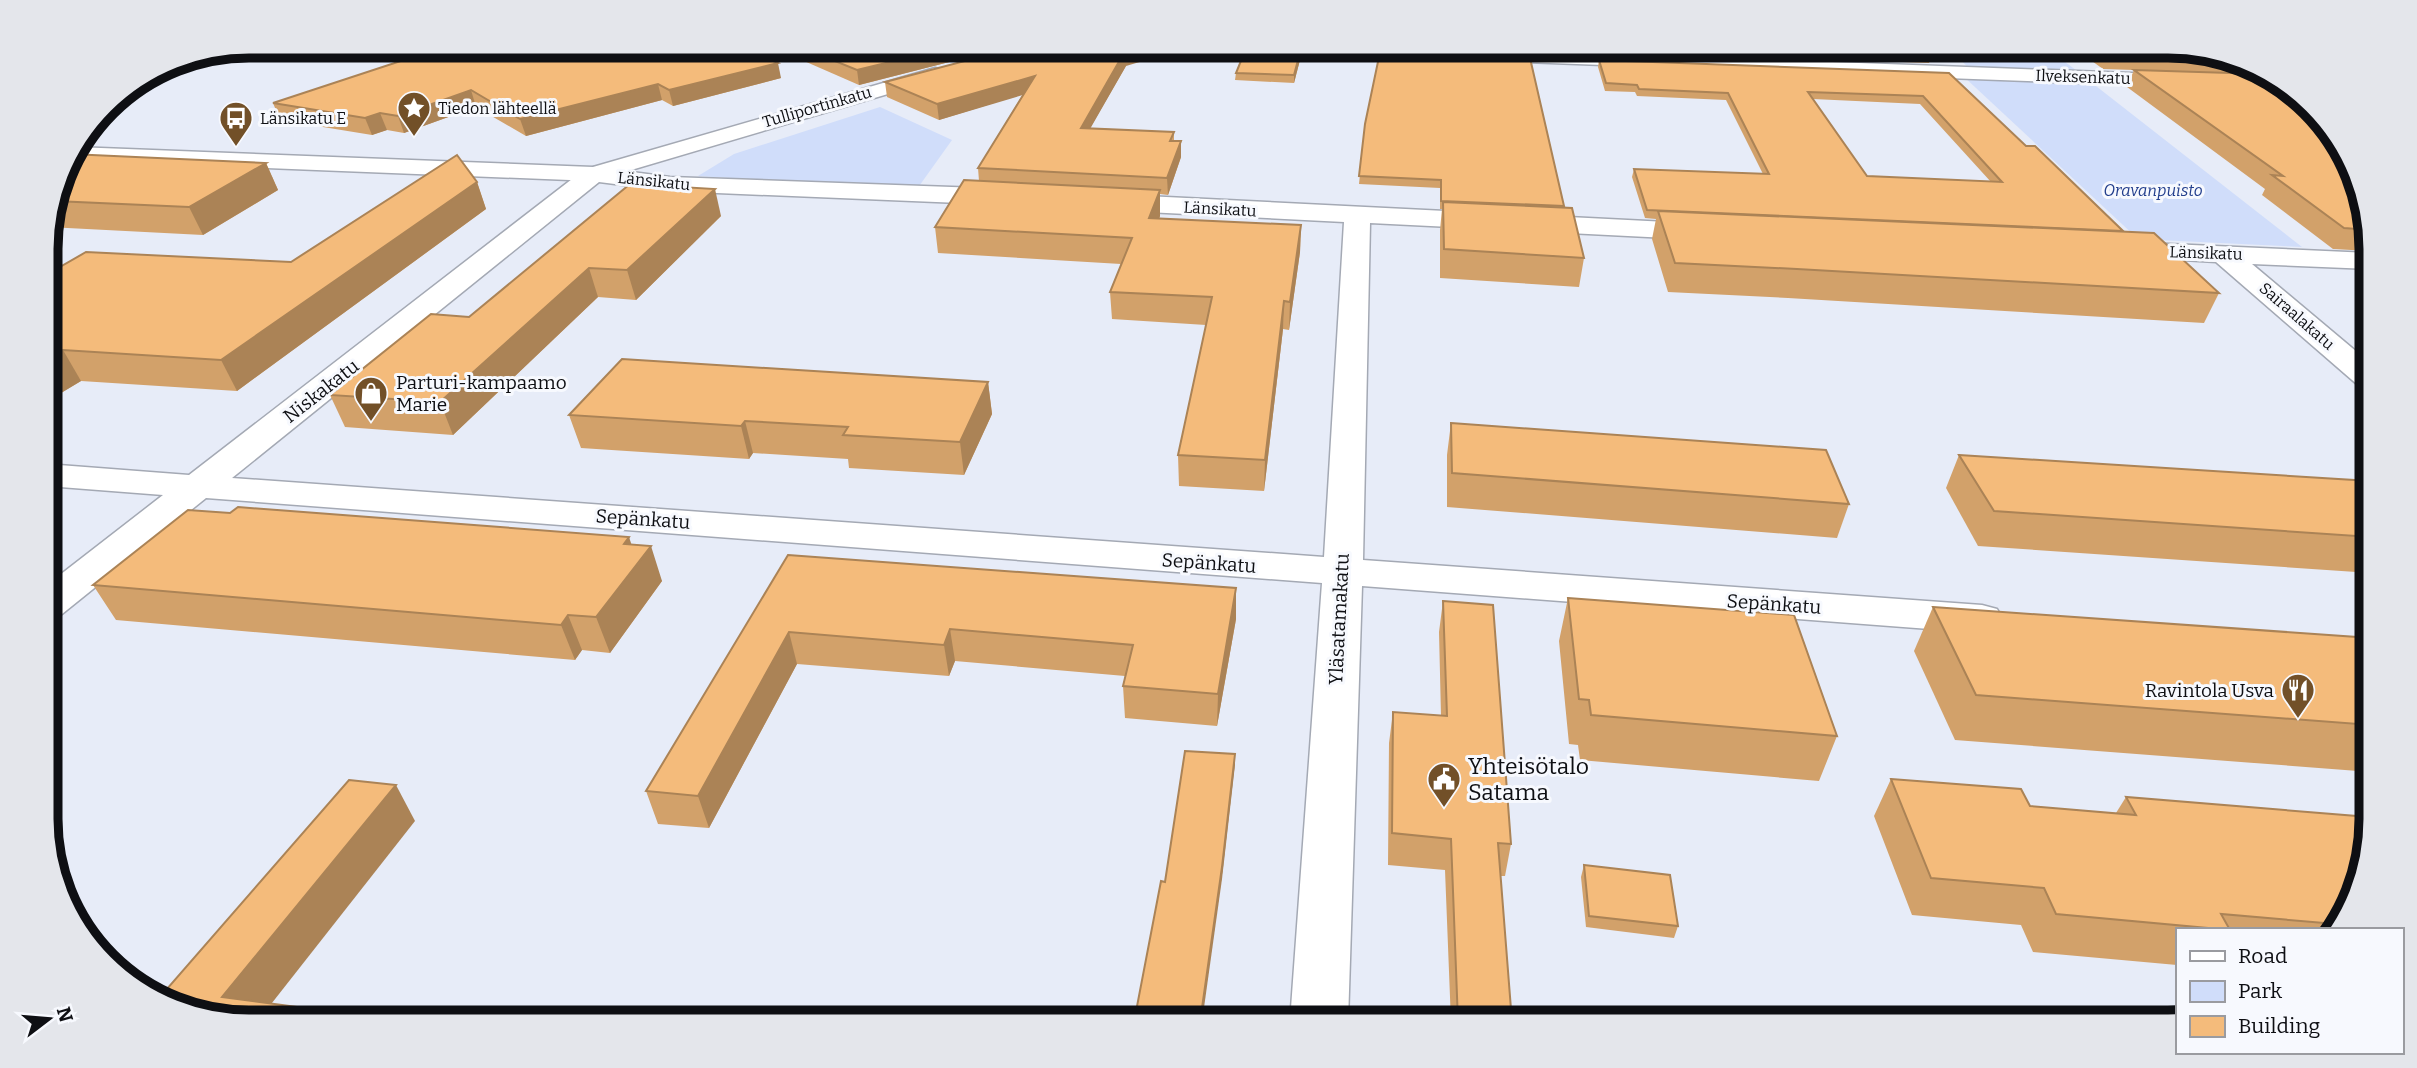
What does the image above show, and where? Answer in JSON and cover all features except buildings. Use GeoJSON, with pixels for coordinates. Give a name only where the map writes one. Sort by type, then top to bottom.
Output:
{"type":"FeatureCollection","features":[{"type":"Feature","properties":{"kind":"street","name":"Ilveksenkatu"},"geometry":{"type":"LineString","coordinates":[[1576,58],[2210,82]]}},
{"type":"Feature","properties":{"kind":"street","name":"Tulliportinkatu"},"geometry":{"type":"LineString","coordinates":[[594,174],[949,71]]}},
{"type":"Feature","properties":{"kind":"street","name":"Länsikatu"},"geometry":{"type":"LineString","coordinates":[[82,154],[594,174],[670,184],[1039,199]]}},
{"type":"Feature","properties":{"kind":"street","name":"Niskakatu"},"geometry":{"type":"LineString","coordinates":[[58,596],[594,174]]}},
{"type":"Feature","properties":{"kind":"street","name":"Länsikatu"},"geometry":{"type":"LineString","coordinates":[[1080,201],[1728,233]]}},
{"type":"Feature","properties":{"kind":"street","name":"Yläsatamakatu"},"geometry":{"type":"LineString","coordinates":[[1320,1010],[1343,571],[1357,216]]}},
{"type":"Feature","properties":{"kind":"street","name":"Länsikatu"},"geometry":{"type":"LineString","coordinates":[[2100,249],[2359,260]]}},
{"type":"Feature","properties":{"kind":"street","name":"Sairaalakatu"},"geometry":{"type":"LineString","coordinates":[[2223,254],[2359,370]]}},
{"type":"Feature","properties":{"kind":"street","name":"Sepänkatu"},"geometry":{"type":"LineString","coordinates":[[58,476],[2023,623]]}},
{"type":"Feature","properties":{"kind":"green space"},"geometry":{"type":"Polygon","coordinates":[[[1958,58],[2060,58],[2085,77],[1974,73],[1958,58]]]}},
{"type":"Feature","properties":{"kind":"green space","name":"Oravanpuisto"},"geometry":{"type":"Polygon","coordinates":[[[1962,75],[2087,79],[2302,247],[2138,239],[1962,75]]]}},
{"type":"Feature","properties":{"kind":"green space"},"geometry":{"type":"Polygon","coordinates":[[[880,107],[952,140],[917,189],[698,176],[734,154],[880,107]]]}},
{"type":"Feature","properties":{"kind":"place","name":"Tiedon lähteellä"},"geometry":{"type":"Point","coordinates":[414,138]}},
{"type":"Feature","properties":{"kind":"place","name":"Länsikatu E"},"geometry":{"type":"Point","coordinates":[236,148]}},
{"type":"Feature","properties":{"kind":"place","name":"Parturi-kampaamo Marie"},"geometry":{"type":"Point","coordinates":[371,423]}},
{"type":"Feature","properties":{"kind":"place","name":"Ravintola Usva"},"geometry":{"type":"Point","coordinates":[2298,720]}},
{"type":"Feature","properties":{"kind":"place","name":"Yhteisötalo Satama"},"geometry":{"type":"Point","coordinates":[1444,809]}}]}
